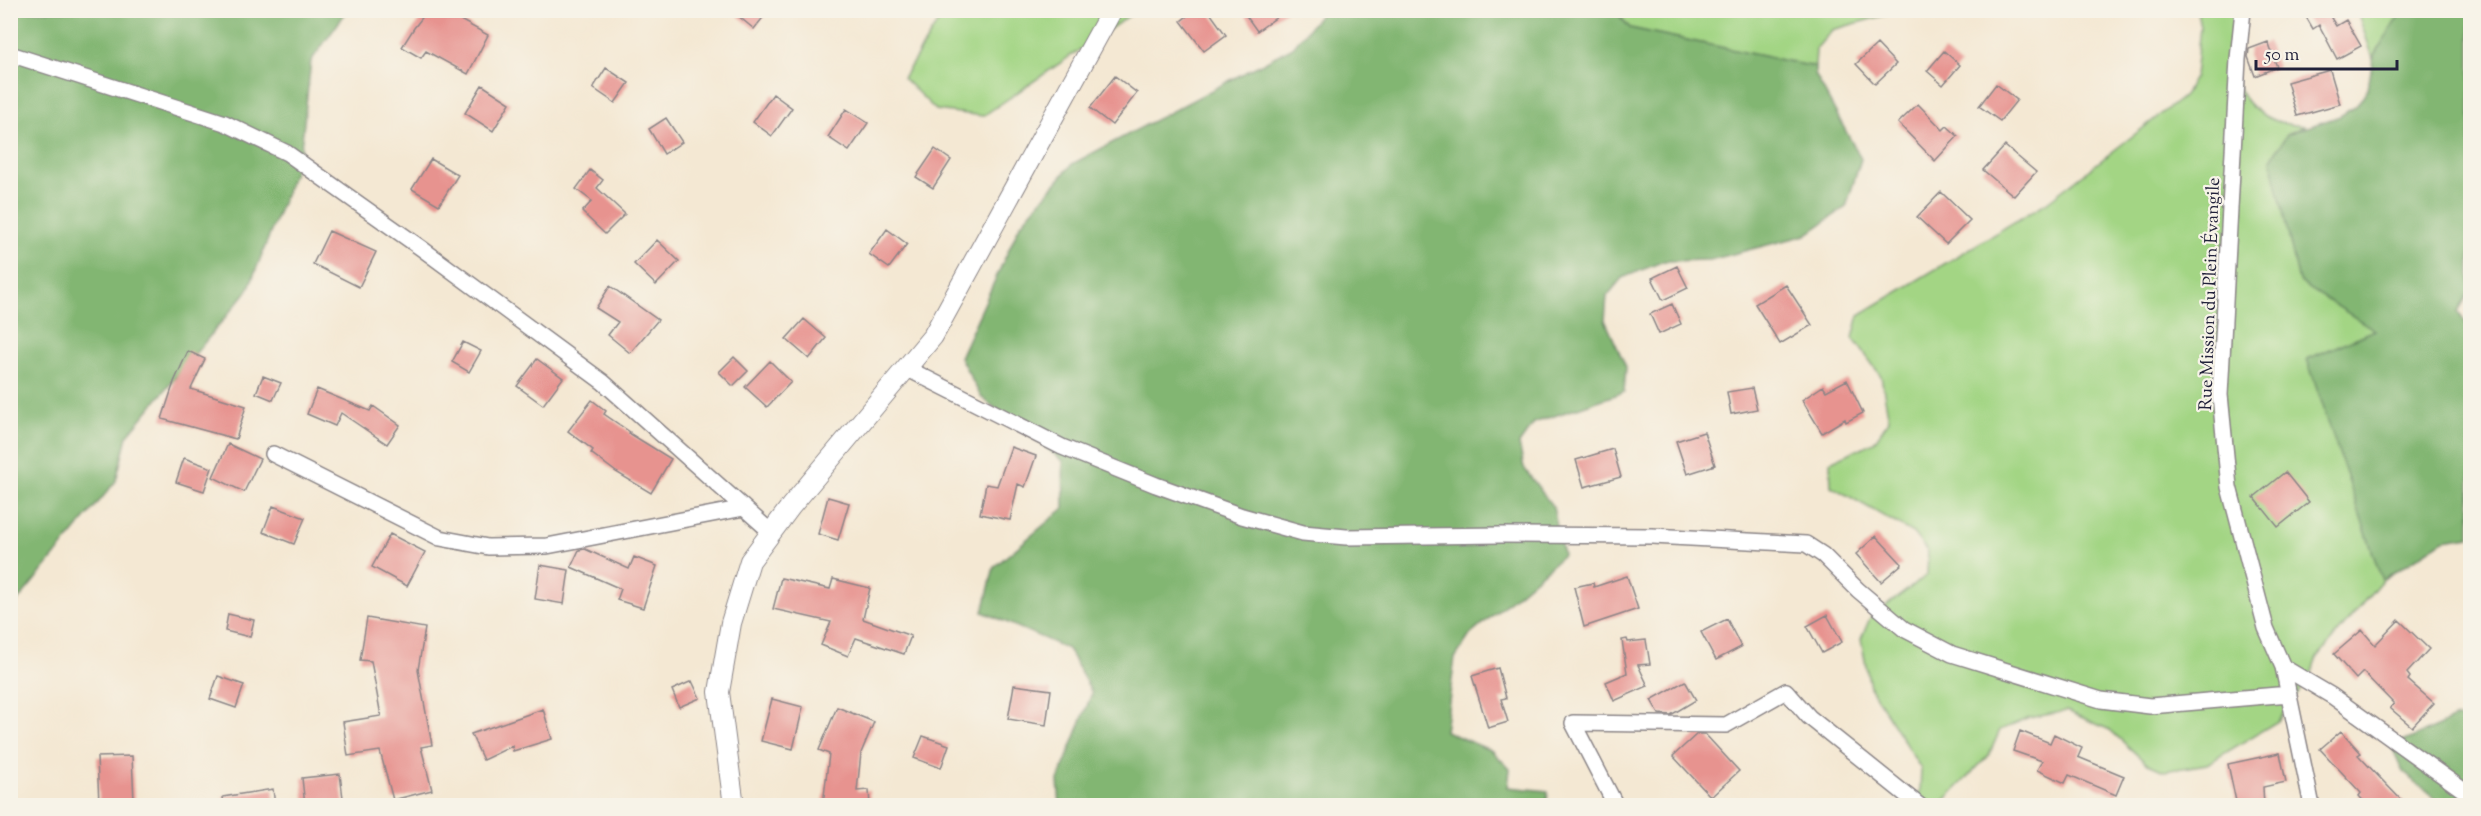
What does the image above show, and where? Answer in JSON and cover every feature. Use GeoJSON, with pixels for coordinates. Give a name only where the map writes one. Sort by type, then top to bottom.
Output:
{"type":"FeatureCollection","features":[{"type":"Feature","properties":{"kind":"street"},"geometry":{"type":"LineString","coordinates":[[734,806],[719,692],[731,623],[750,561],[790,506],[933,336],[1112,10]]}},
{"type":"Feature","properties":{"kind":"street","name":"Rue Mission du Plein Évangile"},"geometry":{"type":"LineString","coordinates":[[2243,10],[2238,59],[2220,395],[2229,487],[2266,628],[2283,667],[2312,806]]}},
{"type":"Feature","properties":{"kind":"street"},"geometry":{"type":"LineString","coordinates":[[10,54],[225,123],[287,153],[422,248],[603,382],[771,532]]}},
{"type":"Feature","properties":{"kind":"street"},"geometry":{"type":"LineString","coordinates":[[906,368],[1062,447],[1242,516],[1303,533],[1346,537],[1652,536],[1806,544],[1823,555],[1858,590],[1904,629],[1952,654],[2101,700],[2150,706],[2289,694]]}},
{"type":"Feature","properties":{"kind":"street"},"geometry":{"type":"LineString","coordinates":[[273,454],[440,538],[488,547],[547,546],[744,508]]}},
{"type":"Feature","properties":{"kind":"street"},"geometry":{"type":"LineString","coordinates":[[2283,667],[2332,696],[2470,795]]}},
{"type":"Feature","properties":{"kind":"street"},"geometry":{"type":"LineString","coordinates":[[1616,806],[1573,723],[1726,725],[1786,691],[1809,717],[1920,806]]}},
{"type":"Feature","properties":{"kind":"green space"},"geometry":{"type":"Polygon","coordinates":[[[11,11],[347,11],[311,61],[300,157],[248,290],[127,436],[116,481],[11,609],[11,11]]]}},
{"type":"Feature","properties":{"kind":"green space"},"geometry":{"type":"Polygon","coordinates":[[[945,11],[1136,11],[983,116],[936,110],[903,78],[945,11]]]}},
{"type":"Feature","properties":{"kind":"green space"},"geometry":{"type":"Polygon","coordinates":[[[1323,11],[1615,11],[1630,28],[1815,67],[1815,74],[1861,159],[1846,207],[1806,235],[1710,260],[1664,261],[1622,278],[1607,296],[1605,320],[1626,367],[1624,392],[1534,423],[1519,444],[1524,468],[1553,507],[1563,555],[1470,635],[1455,658],[1445,731],[1492,751],[1510,769],[1508,787],[1548,791],[1547,802],[1553,805],[1060,805],[1058,781],[1092,693],[1068,649],[983,612],[994,567],[1064,508],[1063,461],[981,397],[960,357],[1020,225],[1072,164],[1293,47],[1323,11]]]}},
{"type":"Feature","properties":{"kind":"green space"},"geometry":{"type":"Polygon","coordinates":[[[1616,11],[1900,11],[1832,30],[1816,49],[1815,67],[1630,28],[1616,11]]]}},
{"type":"Feature","properties":{"kind":"green space"},"geometry":{"type":"Polygon","coordinates":[[[2197,11],[2250,11],[2235,32],[2229,46],[2237,83],[2249,104],[2258,111],[2279,122],[2305,126],[2287,134],[2375,330],[2353,493],[2382,580],[2317,658],[2310,677],[2278,721],[2207,764],[2164,771],[2146,763],[2110,730],[2067,711],[2029,718],[2000,730],[1989,755],[1940,805],[1908,805],[1920,792],[1921,769],[1870,687],[1861,639],[1870,618],[1927,575],[1928,552],[1913,533],[1831,486],[1830,462],[1874,442],[1889,420],[1881,376],[1853,338],[1859,315],[2046,203],[2183,97],[2195,76],[2200,27],[2197,11]]]}},
{"type":"Feature","properties":{"kind":"green space"},"geometry":{"type":"Polygon","coordinates":[[[2357,11],[2402,11],[2373,58],[2357,11]]]}},
{"type":"Feature","properties":{"kind":"green space"},"geometry":{"type":"Polygon","coordinates":[[[2402,11],[2470,11],[2470,291],[2458,311],[2470,329],[2470,536],[2444,540],[2382,580],[2307,359],[2375,330],[2299,282],[2271,159],[2287,134],[2340,116],[2357,105],[2368,88],[2373,58],[2402,11]]]}},
{"type":"Feature","properties":{"kind":"green space"},"geometry":{"type":"Polygon","coordinates":[[[2456,718],[2470,720],[2470,805],[2439,805],[2437,800],[2403,772],[2392,747],[2456,718]]]}},
{"type":"Feature","properties":{"kind":"building"},"geometry":{"type":"Polygon","coordinates":[[[428,10],[442,10],[488,35],[468,74],[426,51],[421,58],[402,47],[428,10]]]}},
{"type":"Feature","properties":{"kind":"building"},"geometry":{"type":"Polygon","coordinates":[[[731,10],[769,10],[754,29],[731,10]]]}},
{"type":"Feature","properties":{"kind":"building"},"geometry":{"type":"Polygon","coordinates":[[[1195,10],[1208,10],[1226,35],[1204,51],[1181,21],[1195,10]]]}},
{"type":"Feature","properties":{"kind":"building"},"geometry":{"type":"Polygon","coordinates":[[[1242,10],[1287,10],[1257,31],[1242,10]]]}},
{"type":"Feature","properties":{"kind":"building"},"geometry":{"type":"Polygon","coordinates":[[[2302,10],[2343,10],[2331,18],[2336,26],[2346,20],[2361,46],[2337,59],[2319,25],[2313,29],[2302,10]]]}},
{"type":"Feature","properties":{"kind":"building"},"geometry":{"type":"Polygon","coordinates":[[[2268,42],[2277,67],[2255,76],[2248,57],[2249,49],[2268,42]]]}},
{"type":"Feature","properties":{"kind":"building"},"geometry":{"type":"Polygon","coordinates":[[[1877,44],[1896,64],[1875,84],[1856,64],[1877,44]]]}},
{"type":"Feature","properties":{"kind":"building"},"geometry":{"type":"Polygon","coordinates":[[[1944,51],[1960,65],[1943,85],[1927,71],[1944,51]]]}},
{"type":"Feature","properties":{"kind":"building"},"geometry":{"type":"Polygon","coordinates":[[[606,68],[629,83],[615,103],[593,88],[606,68]]]}},
{"type":"Feature","properties":{"kind":"building"},"geometry":{"type":"Polygon","coordinates":[[[2330,70],[2340,104],[2297,116],[2287,82],[2330,70]]]}},
{"type":"Feature","properties":{"kind":"building"},"geometry":{"type":"Polygon","coordinates":[[[1115,76],[1137,93],[1112,125],[1090,108],[1115,76]]]}},
{"type":"Feature","properties":{"kind":"building"},"geometry":{"type":"Polygon","coordinates":[[[1996,84],[2017,100],[2000,121],[1979,106],[1996,84]]]}},
{"type":"Feature","properties":{"kind":"building"},"geometry":{"type":"Polygon","coordinates":[[[482,85],[510,103],[493,131],[465,113],[482,85]]]}},
{"type":"Feature","properties":{"kind":"building"},"geometry":{"type":"Polygon","coordinates":[[[773,94],[792,108],[772,136],[753,122],[773,94]]]}},
{"type":"Feature","properties":{"kind":"building"},"geometry":{"type":"Polygon","coordinates":[[[1918,104],[1943,130],[1947,126],[1958,136],[1935,161],[1898,123],[1918,104]]]}},
{"type":"Feature","properties":{"kind":"building"},"geometry":{"type":"Polygon","coordinates":[[[846,109],[868,123],[849,151],[828,137],[846,109]]]}},
{"type":"Feature","properties":{"kind":"building"},"geometry":{"type":"Polygon","coordinates":[[[666,118],[682,142],[664,154],[649,129],[666,118]]]}},
{"type":"Feature","properties":{"kind":"building"},"geometry":{"type":"Polygon","coordinates":[[[2005,146],[2036,172],[2014,196],[1983,170],[2005,146]]]}},
{"type":"Feature","properties":{"kind":"building"},"geometry":{"type":"Polygon","coordinates":[[[935,149],[951,160],[933,188],[916,177],[935,149]]]}},
{"type":"Feature","properties":{"kind":"building"},"geometry":{"type":"Polygon","coordinates":[[[431,159],[458,175],[439,205],[412,189],[431,159]]]}},
{"type":"Feature","properties":{"kind":"building"},"geometry":{"type":"Polygon","coordinates":[[[590,170],[603,180],[597,188],[625,214],[605,234],[582,212],[592,201],[576,189],[590,170]]]}},
{"type":"Feature","properties":{"kind":"building"},"geometry":{"type":"Polygon","coordinates":[[[1941,192],[1970,220],[1946,244],[1917,217],[1941,192]]]}},
{"type":"Feature","properties":{"kind":"building"},"geometry":{"type":"Polygon","coordinates":[[[887,229],[907,244],[889,268],[869,254],[887,229]]]}},
{"type":"Feature","properties":{"kind":"building"},"geometry":{"type":"Polygon","coordinates":[[[329,231],[376,252],[359,287],[313,264],[329,231]]]}},
{"type":"Feature","properties":{"kind":"building"},"geometry":{"type":"Polygon","coordinates":[[[657,240],[679,261],[656,285],[634,264],[657,240]]]}},
{"type":"Feature","properties":{"kind":"building"},"geometry":{"type":"Polygon","coordinates":[[[1677,266],[1688,288],[1663,300],[1652,278],[1677,266]]]}},
{"type":"Feature","properties":{"kind":"building"},"geometry":{"type":"Polygon","coordinates":[[[1786,285],[1812,325],[1780,344],[1755,304],[1786,285]]]}},
{"type":"Feature","properties":{"kind":"building"},"geometry":{"type":"Polygon","coordinates":[[[610,286],[658,320],[630,353],[608,335],[618,322],[596,308],[610,286]]]}},
{"type":"Feature","properties":{"kind":"building"},"geometry":{"type":"Polygon","coordinates":[[[1672,304],[1681,324],[1659,334],[1650,314],[1672,304]]]}},
{"type":"Feature","properties":{"kind":"building"},"geometry":{"type":"Polygon","coordinates":[[[804,319],[826,338],[809,359],[786,339],[804,319]]]}},
{"type":"Feature","properties":{"kind":"building"},"geometry":{"type":"Polygon","coordinates":[[[463,342],[481,351],[469,372],[452,362],[463,342]]]}},
{"type":"Feature","properties":{"kind":"building"},"geometry":{"type":"Polygon","coordinates":[[[188,351],[205,359],[191,389],[246,406],[236,439],[162,419],[174,382],[188,351]]]}},
{"type":"Feature","properties":{"kind":"building"},"geometry":{"type":"Polygon","coordinates":[[[734,357],[748,371],[733,386],[719,372],[734,357]]]}},
{"type":"Feature","properties":{"kind":"building"},"geometry":{"type":"Polygon","coordinates":[[[537,359],[563,378],[543,405],[517,386],[537,359]]]}},
{"type":"Feature","properties":{"kind":"building"},"geometry":{"type":"Polygon","coordinates":[[[770,361],[791,382],[767,407],[745,387],[770,361]]]}},
{"type":"Feature","properties":{"kind":"building"},"geometry":{"type":"Polygon","coordinates":[[[263,376],[281,383],[273,400],[256,393],[263,376]]]}},
{"type":"Feature","properties":{"kind":"building"},"geometry":{"type":"Polygon","coordinates":[[[1847,380],[1863,413],[1846,422],[1845,419],[1822,433],[1802,400],[1823,386],[1826,391],[1847,380]]]}},
{"type":"Feature","properties":{"kind":"building"},"geometry":{"type":"Polygon","coordinates":[[[1752,388],[1757,409],[1731,414],[1727,392],[1752,388]]]}},
{"type":"Feature","properties":{"kind":"building"},"geometry":{"type":"Polygon","coordinates":[[[317,389],[370,411],[373,406],[400,425],[387,444],[341,413],[335,426],[307,414],[317,389]]]}},
{"type":"Feature","properties":{"kind":"building"},"geometry":{"type":"Polygon","coordinates":[[[592,400],[606,411],[604,414],[629,433],[671,459],[651,493],[616,472],[568,431],[592,400]]]}},
{"type":"Feature","properties":{"kind":"building"},"geometry":{"type":"Polygon","coordinates":[[[1704,432],[1715,465],[1687,474],[1676,441],[1704,432]]]}},
{"type":"Feature","properties":{"kind":"building"},"geometry":{"type":"Polygon","coordinates":[[[228,444],[260,459],[244,492],[213,477],[228,444]]]}},
{"type":"Feature","properties":{"kind":"building"},"geometry":{"type":"Polygon","coordinates":[[[1011,447],[1036,456],[1025,487],[1018,484],[1010,520],[980,514],[986,484],[997,486],[1011,447]]]}},
{"type":"Feature","properties":{"kind":"building"},"geometry":{"type":"Polygon","coordinates":[[[1613,449],[1621,477],[1584,487],[1576,460],[1613,449]]]}},
{"type":"Feature","properties":{"kind":"building"},"geometry":{"type":"Polygon","coordinates":[[[184,458],[212,468],[204,491],[176,482],[184,458]]]}},
{"type":"Feature","properties":{"kind":"building"},"geometry":{"type":"Polygon","coordinates":[[[2285,472],[2309,502],[2278,527],[2254,497],[2285,472]]]}},
{"type":"Feature","properties":{"kind":"building"},"geometry":{"type":"Polygon","coordinates":[[[828,497],[849,503],[838,540],[818,534],[828,497]]]}},
{"type":"Feature","properties":{"kind":"building"},"geometry":{"type":"Polygon","coordinates":[[[273,506],[305,518],[294,544],[263,532],[273,506]]]}},
{"type":"Feature","properties":{"kind":"building"},"geometry":{"type":"Polygon","coordinates":[[[390,534],[425,552],[407,586],[372,567],[390,534]]]}},
{"type":"Feature","properties":{"kind":"building"},"geometry":{"type":"Polygon","coordinates":[[[1876,536],[1902,564],[1881,582],[1856,554],[1876,536]]]}},
{"type":"Feature","properties":{"kind":"building"},"geometry":{"type":"Polygon","coordinates":[[[585,549],[629,569],[634,557],[657,566],[643,608],[617,600],[621,589],[571,567],[579,550],[585,549]]]}},
{"type":"Feature","properties":{"kind":"building"},"geometry":{"type":"Polygon","coordinates":[[[540,565],[569,570],[564,604],[535,599],[540,565]]]}},
{"type":"Feature","properties":{"kind":"building"},"geometry":{"type":"Polygon","coordinates":[[[1627,576],[1638,609],[1584,627],[1574,587],[1593,583],[1594,587],[1627,576]]]}},
{"type":"Feature","properties":{"kind":"building"},"geometry":{"type":"Polygon","coordinates":[[[781,578],[830,589],[833,579],[870,588],[863,619],[911,636],[904,654],[856,638],[848,656],[821,645],[831,622],[773,609],[781,578]]]}},
{"type":"Feature","properties":{"kind":"building"},"geometry":{"type":"Polygon","coordinates":[[[228,614],[254,620],[250,637],[225,631],[228,614]]]}},
{"type":"Feature","properties":{"kind":"building"},"geometry":{"type":"Polygon","coordinates":[[[1827,615],[1842,642],[1822,653],[1807,626],[1827,615]]]}},
{"type":"Feature","properties":{"kind":"building"},"geometry":{"type":"Polygon","coordinates":[[[367,618],[425,628],[418,670],[432,745],[421,747],[432,790],[393,800],[380,751],[348,756],[343,722],[381,716],[371,661],[360,660],[367,618]]]}},
{"type":"Feature","properties":{"kind":"building"},"geometry":{"type":"Polygon","coordinates":[[[1727,619],[1741,647],[1716,660],[1701,632],[1727,619]]]}},
{"type":"Feature","properties":{"kind":"building"},"geometry":{"type":"Polygon","coordinates":[[[2399,620],[2429,649],[2407,673],[2410,677],[2408,680],[2434,703],[2412,727],[2390,708],[2394,704],[2363,672],[2356,679],[2334,654],[2362,630],[2375,645],[2399,620]]]}},
{"type":"Feature","properties":{"kind":"building"},"geometry":{"type":"Polygon","coordinates":[[[1627,639],[1628,642],[1646,640],[1650,664],[1638,665],[1648,686],[1614,701],[1606,682],[1627,673],[1622,640],[1627,639]]]}},
{"type":"Feature","properties":{"kind":"building"},"geometry":{"type":"Polygon","coordinates":[[[1498,668],[1506,698],[1501,699],[1508,722],[1488,728],[1472,676],[1498,668]]]}},
{"type":"Feature","properties":{"kind":"building"},"geometry":{"type":"Polygon","coordinates":[[[218,676],[244,685],[236,708],[210,699],[218,676]]]}},
{"type":"Feature","properties":{"kind":"building"},"geometry":{"type":"Polygon","coordinates":[[[692,681],[700,698],[679,707],[672,690],[692,681]]]}},
{"type":"Feature","properties":{"kind":"building"},"geometry":{"type":"Polygon","coordinates":[[[1685,681],[1696,700],[1671,715],[1659,714],[1651,700],[1685,681]]]}},
{"type":"Feature","properties":{"kind":"building"},"geometry":{"type":"Polygon","coordinates":[[[1014,685],[1051,690],[1046,725],[1008,719],[1014,685]]]}},
{"type":"Feature","properties":{"kind":"building"},"geometry":{"type":"Polygon","coordinates":[[[772,699],[803,707],[793,749],[761,741],[772,699]]]}},
{"type":"Feature","properties":{"kind":"building"},"geometry":{"type":"Polygon","coordinates":[[[837,707],[874,722],[861,753],[857,791],[869,790],[870,806],[823,805],[829,754],[819,750],[837,707]]]}},
{"type":"Feature","properties":{"kind":"building"},"geometry":{"type":"Polygon","coordinates":[[[543,709],[552,739],[513,751],[512,746],[483,760],[471,734],[543,709]]]}},
{"type":"Feature","properties":{"kind":"building"},"geometry":{"type":"Polygon","coordinates":[[[2020,731],[2050,743],[2054,734],[2082,748],[2078,757],[2124,776],[2116,795],[2069,775],[2065,783],[2037,770],[2042,761],[2013,751],[2020,731]]]}},
{"type":"Feature","properties":{"kind":"building"},"geometry":{"type":"Polygon","coordinates":[[[2341,731],[2361,753],[2358,755],[2407,806],[2368,806],[2359,796],[2361,793],[2320,749],[2341,731]]]}},
{"type":"Feature","properties":{"kind":"building"},"geometry":{"type":"Polygon","coordinates":[[[1697,734],[1705,734],[1739,771],[1711,797],[1673,756],[1697,734]]]}},
{"type":"Feature","properties":{"kind":"building"},"geometry":{"type":"Polygon","coordinates":[[[923,736],[949,745],[941,768],[914,758],[923,736]]]}},
{"type":"Feature","properties":{"kind":"building"},"geometry":{"type":"Polygon","coordinates":[[[2280,753],[2286,782],[2263,787],[2264,806],[2237,806],[2228,764],[2280,753]]]}},
{"type":"Feature","properties":{"kind":"building"},"geometry":{"type":"Polygon","coordinates":[[[132,756],[134,802],[99,804],[97,757],[132,756]]]}},
{"type":"Feature","properties":{"kind":"building"},"geometry":{"type":"Polygon","coordinates":[[[340,774],[344,806],[305,806],[302,778],[340,774]]]}},
{"type":"Feature","properties":{"kind":"building"},"geometry":{"type":"Polygon","coordinates":[[[273,789],[275,806],[224,806],[223,797],[273,789]]]}}]}
